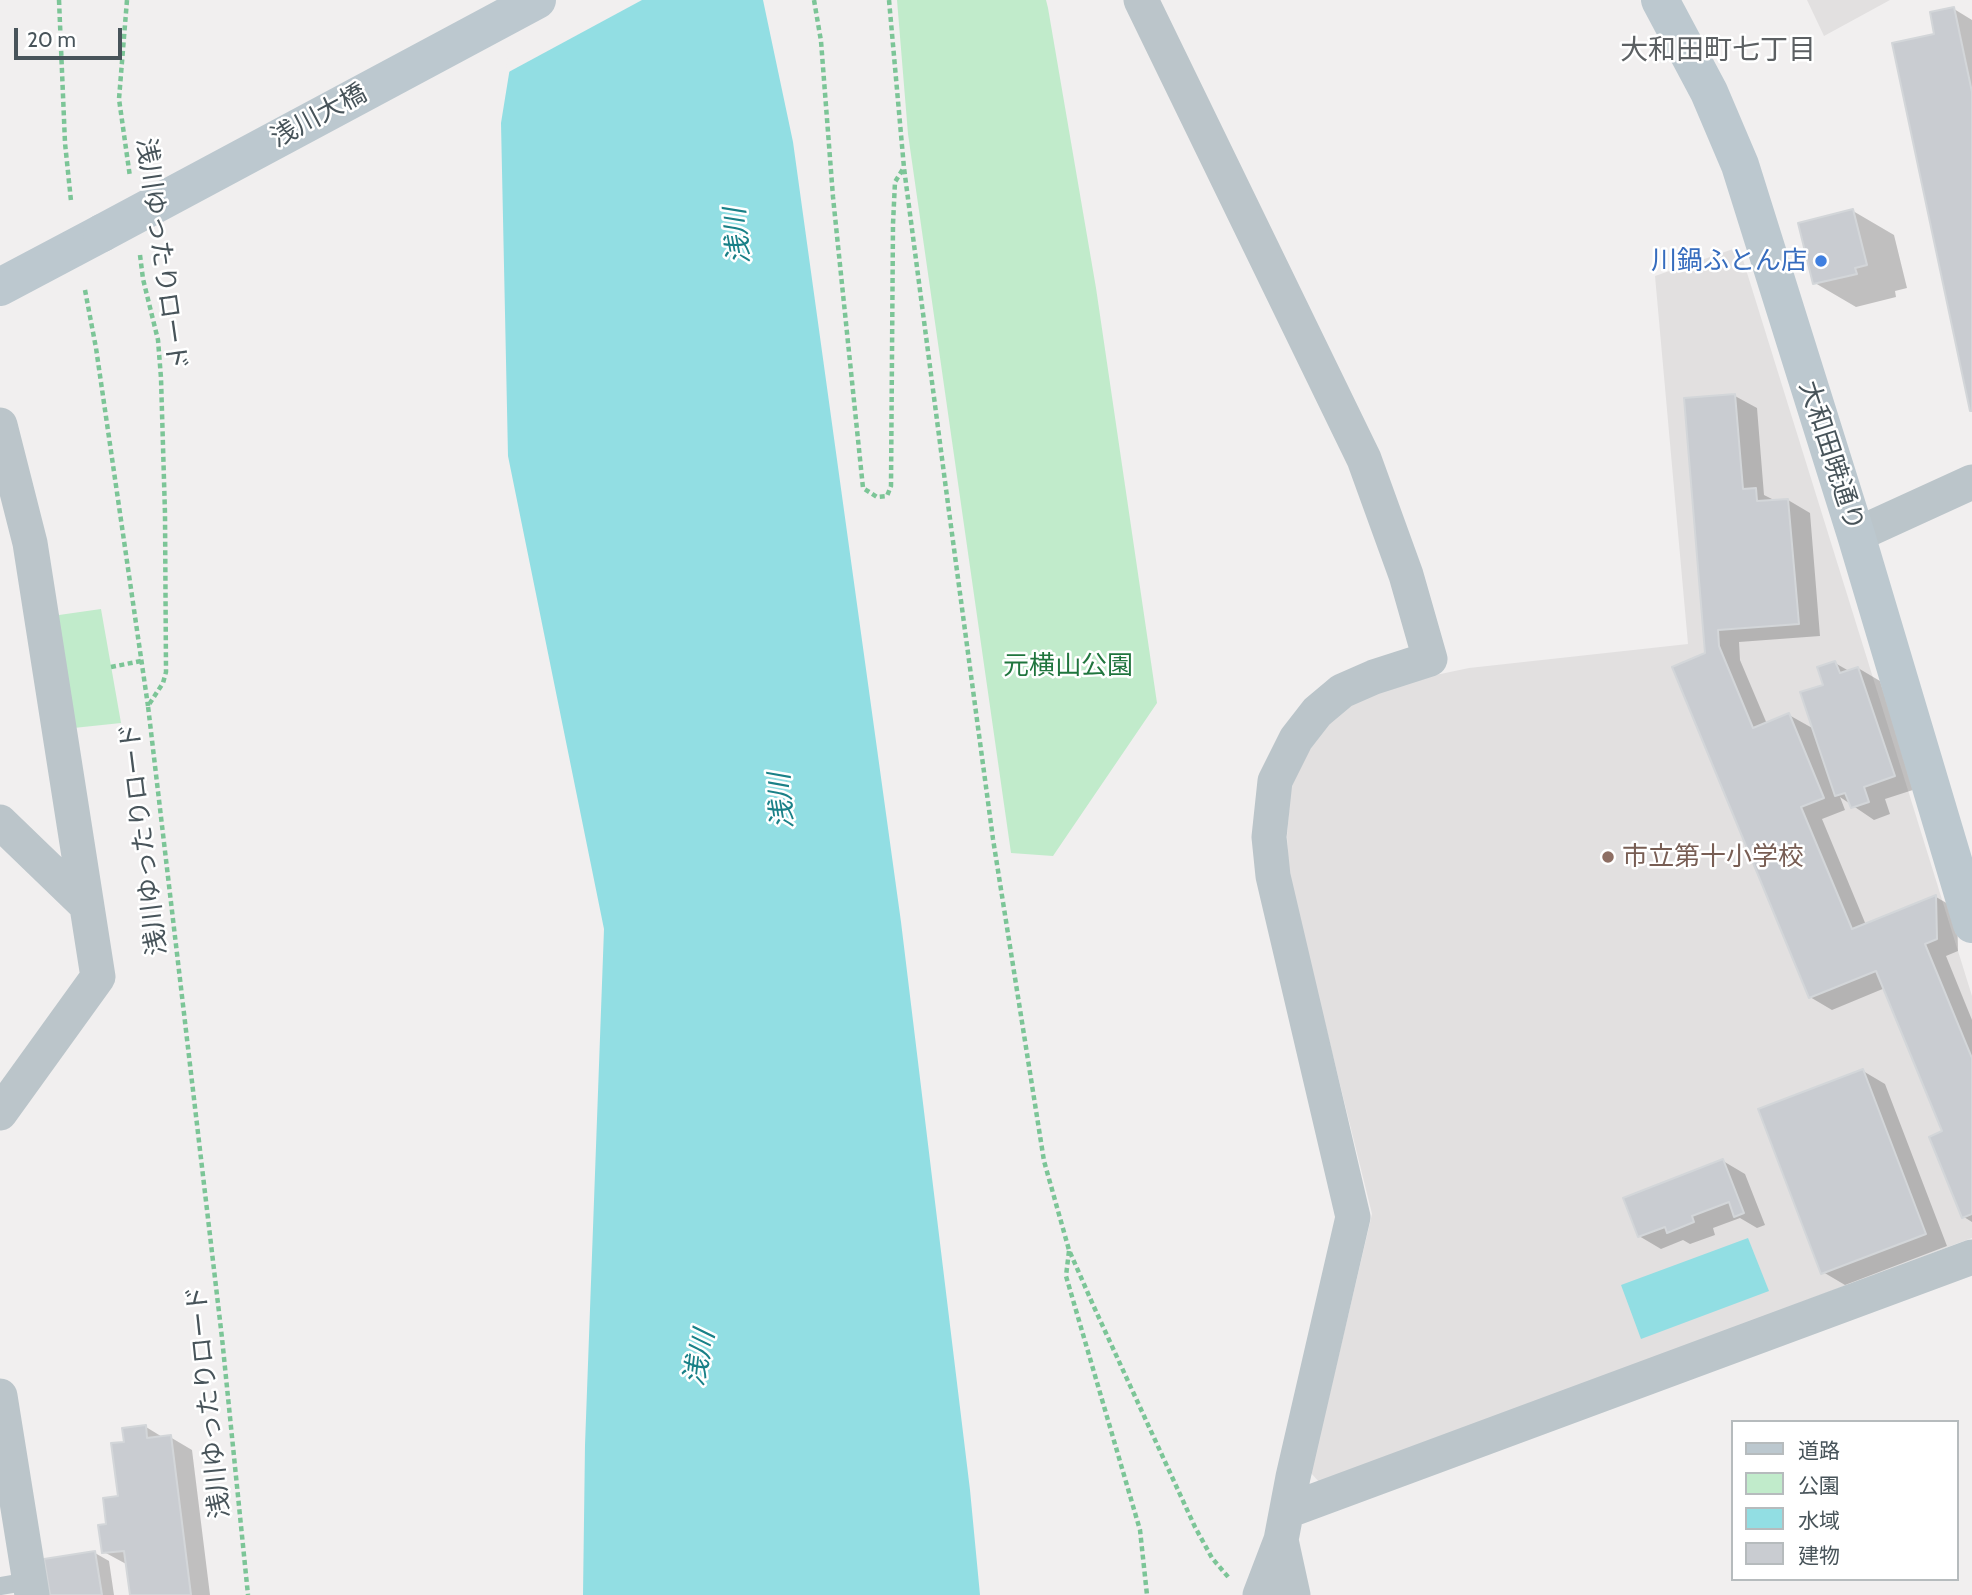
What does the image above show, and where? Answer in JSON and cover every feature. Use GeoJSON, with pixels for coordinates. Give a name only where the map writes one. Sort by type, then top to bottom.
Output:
{"type":"FeatureCollection","features":[{"type":"Feature","properties":{"kind":"street","name":"浅川大橋"},"geometry":{"type":"LineString","coordinates":[[0,287],[537,0]]}},
{"type":"Feature","properties":{"kind":"street"},"geometry":{"type":"LineString","coordinates":[[1141,0],[1364,459],[1406,575],[1430,659],[1374,677],[1342,691],[1317,712],[1296,739],[1275,781],[1269,837],[1273,876],[1353,1217],[1284,1526],[1246,1588]]}},
{"type":"Feature","properties":{"kind":"street","name":"大和田暁通り"},"geometry":{"type":"LineString","coordinates":[[1660,0],[1709,92],[1740,165],[1856,535],[1972,924]]}},
{"type":"Feature","properties":{"kind":"street"},"geometry":{"type":"LineString","coordinates":[[0,425],[30,543],[98,977],[0,1113]]}},
{"type":"Feature","properties":{"kind":"street"},"geometry":{"type":"LineString","coordinates":[[1856,535],[1972,482]]}},
{"type":"Feature","properties":{"kind":"street"},"geometry":{"type":"LineString","coordinates":[[0,822],[87,906]]}},
{"type":"Feature","properties":{"kind":"street"},"geometry":{"type":"LineString","coordinates":[[1284,1526],[1972,1257]]}},
{"type":"Feature","properties":{"kind":"street"},"geometry":{"type":"LineString","coordinates":[[0,1396],[21,1587]]}},
{"type":"Feature","properties":{"kind":"street"},"geometry":{"type":"LineString","coordinates":[[1284,1526],[1293,1595]]}},
{"type":"Feature","properties":{"kind":"path"},"geometry":{"type":"LineString","coordinates":[[59,0],[65,143],[71,201]]}},
{"type":"Feature","properties":{"kind":"path","name":"浅川ゆったりロード"},"geometry":{"type":"LineString","coordinates":[[127,0],[119,99],[131,189]]}},
{"type":"Feature","properties":{"kind":"path"},"geometry":{"type":"LineString","coordinates":[[814,0],[821,41],[833,197],[863,488],[877,497],[887,496],[891,486],[893,224],[895,181],[904,168]]}},
{"type":"Feature","properties":{"kind":"path"},"geometry":{"type":"LineString","coordinates":[[889,0],[904,168],[946,489],[1016,995],[1044,1161],[1069,1250],[1195,1527],[1212,1558],[1246,1588]]}},
{"type":"Feature","properties":{"kind":"path","name":"浅川ゆったりロード"},"geometry":{"type":"LineString","coordinates":[[140,254],[158,340],[165,514],[166,673],[163,683],[148,706],[222,1338],[248,1595]]}},
{"type":"Feature","properties":{"kind":"path"},"geometry":{"type":"LineString","coordinates":[[85,290],[96,348],[148,706]]}},
{"type":"Feature","properties":{"kind":"path"},"geometry":{"type":"LineString","coordinates":[[111,667],[141,661]]}},
{"type":"Feature","properties":{"kind":"path"},"geometry":{"type":"LineString","coordinates":[[1069,1250],[1066,1276],[1140,1530],[1147,1595]]}},
{"type":"Feature","properties":{"kind":"shaded area"},"geometry":{"type":"Polygon","coordinates":[[[1807,0],[1890,0],[1824,36],[1807,0]]]}},
{"type":"Feature","properties":{"kind":"shaded area","name":"市立第十小学校"},"geometry":{"type":"Polygon","coordinates":[[[1739,247],[1972,996],[1972,1238],[1320,1483],[1311,1473],[1372,1214],[1289,878],[1287,836],[1291,787],[1305,749],[1347,702],[1393,684],[1469,668],[1688,644],[1655,276],[1739,247]]]}},
{"type":"Feature","properties":{"kind":"green space","name":"元横山公園"},"geometry":{"type":"Polygon","coordinates":[[[897,0],[1046,0],[1048,8],[1096,288],[1157,703],[1053,856],[1011,853],[908,134],[897,0]]]}},
{"type":"Feature","properties":{"kind":"green space"},"geometry":{"type":"Polygon","coordinates":[[[101,609],[121,723],[64,729],[45,617],[101,609]]]}},
{"type":"Feature","properties":{"kind":"water","name":"浅川"},"geometry":{"type":"Polygon","coordinates":[[[521,0],[763,0],[793,142],[901,922],[970,1490],[980,1595],[583,1595],[585,1445],[604,929],[508,456],[501,123],[521,0]]]}},
{"type":"Feature","properties":{"kind":"water"},"geometry":{"type":"Polygon","coordinates":[[[1748,1238],[1769,1291],[1641,1339],[1621,1285],[1748,1238]]]}},
{"type":"Feature","properties":{"kind":"pier"},"geometry":{"type":"Polygon","coordinates":[[[517,0],[642,0],[505,74],[517,0]]]}},
{"type":"Feature","properties":{"kind":"building"},"geometry":{"type":"Polygon","coordinates":[[[1954,7],[1972,92],[1972,411],[1892,43],[1934,34],[1930,12],[1954,7]]]}},
{"type":"Feature","properties":{"kind":"building"},"geometry":{"type":"Polygon","coordinates":[[[1853,209],[1867,265],[1855,268],[1857,274],[1813,284],[1798,223],[1853,209]]]}},
{"type":"Feature","properties":{"kind":"building"},"geometry":{"type":"Polygon","coordinates":[[[1735,394],[1743,489],[1756,488],[1757,501],[1788,499],[1799,624],[1718,630],[1719,646],[1753,728],[1789,713],[1824,798],[1801,807],[1852,929],[1936,895],[1937,939],[1925,944],[1972,1058],[1972,1214],[1962,1218],[1929,1137],[1942,1131],[1876,971],[1809,998],[1672,667],[1705,653],[1684,398],[1735,394]]]}},
{"type":"Feature","properties":{"kind":"building"},"geometry":{"type":"Polygon","coordinates":[[[1835,661],[1840,673],[1858,667],[1895,776],[1864,787],[1869,802],[1851,808],[1845,793],[1835,796],[1800,692],[1823,685],[1817,667],[1835,661]]]}},
{"type":"Feature","properties":{"kind":"building"},"geometry":{"type":"Polygon","coordinates":[[[1863,1069],[1926,1234],[1821,1274],[1758,1109],[1863,1069]]]}},
{"type":"Feature","properties":{"kind":"building"},"geometry":{"type":"Polygon","coordinates":[[[1723,1159],[1744,1213],[1734,1217],[1729,1202],[1692,1216],[1694,1222],[1667,1233],[1665,1227],[1638,1237],[1623,1198],[1723,1159]]]}},
{"type":"Feature","properties":{"kind":"building"},"geometry":{"type":"Polygon","coordinates":[[[146,1425],[147,1438],[171,1435],[191,1595],[130,1595],[124,1551],[102,1553],[98,1525],[106,1524],[103,1498],[118,1496],[111,1443],[124,1442],[122,1428],[146,1425]]]}},
{"type":"Feature","properties":{"kind":"building"},"geometry":{"type":"Polygon","coordinates":[[[95,1551],[102,1595],[50,1595],[44,1559],[95,1551]]]}},
{"type":"Feature","properties":{"kind":"place","name":"川鍋ふとん店"},"geometry":{"type":"Point","coordinates":[1821,261]}},
{"type":"Feature","properties":{"kind":"place","name":"市立第十小学校"},"geometry":{"type":"Point","coordinates":[1608,857]}},
{"type":"Feature","properties":{"kind":"district","name":"大和田町七丁目"},"geometry":{"type":"Point","coordinates":[1718,51]}}]}
